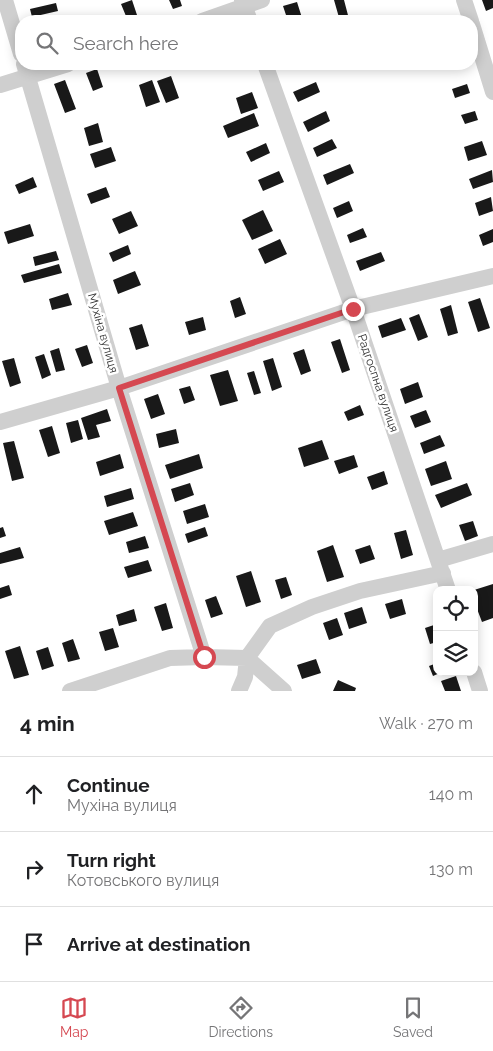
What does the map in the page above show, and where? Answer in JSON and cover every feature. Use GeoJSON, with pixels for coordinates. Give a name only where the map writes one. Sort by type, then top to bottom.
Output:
{"type":"FeatureCollection","features":[{"type":"Feature","properties":{"kind":"street"},"geometry":{"type":"LineString","coordinates":[[5,0],[15,34]]}},
{"type":"Feature","properties":{"kind":"street"},"geometry":{"type":"LineString","coordinates":[[216,15],[243,3],[262,0]]}},
{"type":"Feature","properties":{"kind":"street"},"geometry":{"type":"LineString","coordinates":[[464,0],[469,15]]}},
{"type":"Feature","properties":{"kind":"street"},"geometry":{"type":"LineString","coordinates":[[243,3],[248,15]]}},
{"type":"Feature","properties":{"kind":"street"},"geometry":{"type":"LineString","coordinates":[[478,44],[493,92]]}},
{"type":"Feature","properties":{"kind":"street"},"geometry":{"type":"LineString","coordinates":[[0,85],[26,70]]}},
{"type":"Feature","properties":{"kind":"street","name":"Мухіна вулиця"},"geometry":{"type":"LineString","coordinates":[[26,70],[119,388],[204,657]]}},
{"type":"Feature","properties":{"kind":"street","name":"Радгоспна вулиця"},"geometry":{"type":"LineString","coordinates":[[267,70],[353,309],[447,586]]}},
{"type":"Feature","properties":{"kind":"street"},"geometry":{"type":"LineString","coordinates":[[0,422],[119,388],[353,309],[493,276]]}},
{"type":"Feature","properties":{"kind":"street"},"geometry":{"type":"LineString","coordinates":[[239,691],[245,677],[247,658],[270,626],[312,606],[440,566],[493,544]]}},
{"type":"Feature","properties":{"kind":"street"},"geometry":{"type":"LineString","coordinates":[[70,691],[170,658],[204,657],[247,658],[284,691]]}},
{"type":"Feature","properties":{"kind":"street"},"geometry":{"type":"LineString","coordinates":[[475,676],[480,691]]}},
{"type":"Feature","properties":{"kind":"building"},"geometry":{"type":"Polygon","coordinates":[[[132,0],[137,15],[126,15],[121,4],[132,0]]]}},
{"type":"Feature","properties":{"kind":"building"},"geometry":{"type":"Polygon","coordinates":[[[169,0],[180,0],[182,6],[173,9],[169,0]]]}},
{"type":"Feature","properties":{"kind":"building"},"geometry":{"type":"Polygon","coordinates":[[[334,0],[344,0],[348,15],[338,15],[334,0]]]}},
{"type":"Feature","properties":{"kind":"building"},"geometry":{"type":"Polygon","coordinates":[[[482,0],[493,0],[493,8],[486,11],[482,0]]]}},
{"type":"Feature","properties":{"kind":"building"},"geometry":{"type":"Polygon","coordinates":[[[297,2],[301,15],[286,15],[283,6],[297,2]]]}},
{"type":"Feature","properties":{"kind":"building"},"geometry":{"type":"Polygon","coordinates":[[[56,3],[58,11],[32,15],[30,9],[56,3]]]}},
{"type":"Feature","properties":{"kind":"building"},"geometry":{"type":"Polygon","coordinates":[[[97,70],[103,87],[93,91],[86,73],[97,70]]]}},
{"type":"Feature","properties":{"kind":"building"},"geometry":{"type":"Polygon","coordinates":[[[171,76],[179,98],[166,103],[157,81],[171,76]]]}},
{"type":"Feature","properties":{"kind":"building"},"geometry":{"type":"Polygon","coordinates":[[[65,80],[76,109],[65,113],[54,84],[65,80]]]}},
{"type":"Feature","properties":{"kind":"building"},"geometry":{"type":"Polygon","coordinates":[[[152,80],[160,102],[146,107],[139,85],[152,80]]]}},
{"type":"Feature","properties":{"kind":"building"},"geometry":{"type":"Polygon","coordinates":[[[316,82],[320,92],[298,102],[293,92],[316,82]]]}},
{"type":"Feature","properties":{"kind":"building"},"geometry":{"type":"Polygon","coordinates":[[[467,84],[470,93],[455,98],[452,89],[467,84]]]}},
{"type":"Feature","properties":{"kind":"building"},"geometry":{"type":"Polygon","coordinates":[[[252,92],[258,108],[241,114],[236,98],[252,92]]]}},
{"type":"Feature","properties":{"kind":"building"},"geometry":{"type":"Polygon","coordinates":[[[326,111],[330,121],[308,132],[303,122],[326,111]]]}},
{"type":"Feature","properties":{"kind":"building"},"geometry":{"type":"Polygon","coordinates":[[[475,111],[478,120],[465,124],[461,115],[475,111]]]}},
{"type":"Feature","properties":{"kind":"building"},"geometry":{"type":"Polygon","coordinates":[[[254,113],[259,126],[228,138],[223,126],[254,113]]]}},
{"type":"Feature","properties":{"kind":"building"},"geometry":{"type":"Polygon","coordinates":[[[98,123],[103,142],[89,146],[84,128],[98,123]]]}},
{"type":"Feature","properties":{"kind":"building"},"geometry":{"type":"Polygon","coordinates":[[[332,139],[337,148],[317,157],[313,148],[332,139]]]}},
{"type":"Feature","properties":{"kind":"building"},"geometry":{"type":"Polygon","coordinates":[[[482,141],[487,155],[468,161],[464,147],[482,141]]]}},
{"type":"Feature","properties":{"kind":"building"},"geometry":{"type":"Polygon","coordinates":[[[266,143],[270,153],[251,162],[246,152],[266,143]]]}},
{"type":"Feature","properties":{"kind":"building"},"geometry":{"type":"Polygon","coordinates":[[[111,147],[116,161],[95,168],[90,154],[111,147]]]}},
{"type":"Feature","properties":{"kind":"building"},"geometry":{"type":"Polygon","coordinates":[[[350,164],[354,173],[327,185],[323,175],[350,164]]]}},
{"type":"Feature","properties":{"kind":"building"},"geometry":{"type":"Polygon","coordinates":[[[492,170],[493,182],[473,189],[469,179],[492,170]]]}},
{"type":"Feature","properties":{"kind":"building"},"geometry":{"type":"Polygon","coordinates":[[[279,171],[284,182],[263,191],[258,180],[279,171]]]}},
{"type":"Feature","properties":{"kind":"building"},"geometry":{"type":"Polygon","coordinates":[[[33,177],[37,187],[19,194],[15,185],[33,177]]]}},
{"type":"Feature","properties":{"kind":"building"},"geometry":{"type":"Polygon","coordinates":[[[106,187],[110,197],[91,204],[87,194],[106,187]]]}},
{"type":"Feature","properties":{"kind":"building"},"geometry":{"type":"Polygon","coordinates":[[[491,197],[493,211],[479,216],[475,203],[491,197]]]}},
{"type":"Feature","properties":{"kind":"building"},"geometry":{"type":"Polygon","coordinates":[[[349,201],[353,211],[337,218],[333,208],[349,201]]]}},
{"type":"Feature","properties":{"kind":"building"},"geometry":{"type":"Polygon","coordinates":[[[263,210],[273,231],[252,240],[242,220],[263,210]]]}},
{"type":"Feature","properties":{"kind":"building"},"geometry":{"type":"Polygon","coordinates":[[[131,211],[138,226],[119,234],[112,219],[131,211]]]}},
{"type":"Feature","properties":{"kind":"building"},"geometry":{"type":"Polygon","coordinates":[[[30,224],[34,236],[8,244],[4,232],[30,224]]]}},
{"type":"Feature","properties":{"kind":"building"},"geometry":{"type":"Polygon","coordinates":[[[363,228],[367,237],[350,243],[347,235],[363,228]]]}},
{"type":"Feature","properties":{"kind":"building"},"geometry":{"type":"Polygon","coordinates":[[[493,229],[493,242],[483,246],[479,235],[493,229]]]}},
{"type":"Feature","properties":{"kind":"building"},"geometry":{"type":"Polygon","coordinates":[[[280,239],[287,254],[265,264],[258,249],[280,239]]]}},
{"type":"Feature","properties":{"kind":"building"},"geometry":{"type":"Polygon","coordinates":[[[128,245],[131,254],[113,262],[109,253],[128,245]]]}},
{"type":"Feature","properties":{"kind":"building"},"geometry":{"type":"Polygon","coordinates":[[[56,251],[59,260],[35,266],[33,257],[56,251]]]}},
{"type":"Feature","properties":{"kind":"building"},"geometry":{"type":"Polygon","coordinates":[[[381,252],[385,261],[360,271],[356,261],[381,252]]]}},
{"type":"Feature","properties":{"kind":"building"},"geometry":{"type":"Polygon","coordinates":[[[59,264],[62,273],[24,283],[21,275],[59,264]]]}},
{"type":"Feature","properties":{"kind":"building"},"geometry":{"type":"Polygon","coordinates":[[[135,271],[141,285],[118,294],[113,280],[135,271]]]}},
{"type":"Feature","properties":{"kind":"building"},"geometry":{"type":"Polygon","coordinates":[[[68,293],[72,305],[52,310],[49,299],[68,293]]]}},
{"type":"Feature","properties":{"kind":"building"},"geometry":{"type":"Polygon","coordinates":[[[240,297],[246,314],[235,318],[230,301],[240,297]]]}},
{"type":"Feature","properties":{"kind":"building"},"geometry":{"type":"Polygon","coordinates":[[[480,298],[490,328],[478,332],[468,302],[480,298]]]}},
{"type":"Feature","properties":{"kind":"building"},"geometry":{"type":"Polygon","coordinates":[[[451,305],[458,333],[448,336],[440,309],[451,305]]]}},
{"type":"Feature","properties":{"kind":"building"},"geometry":{"type":"Polygon","coordinates":[[[419,314],[428,337],[418,341],[409,318],[419,314]]]}},
{"type":"Feature","properties":{"kind":"building"},"geometry":{"type":"Polygon","coordinates":[[[203,317],[206,330],[189,335],[185,322],[203,317]]]}},
{"type":"Feature","properties":{"kind":"building"},"geometry":{"type":"Polygon","coordinates":[[[401,318],[406,330],[382,338],[378,326],[401,318]]]}},
{"type":"Feature","properties":{"kind":"building"},"geometry":{"type":"Polygon","coordinates":[[[142,324],[149,346],[136,350],[129,328],[142,324]]]}},
{"type":"Feature","properties":{"kind":"building"},"geometry":{"type":"Polygon","coordinates":[[[340,339],[350,370],[342,373],[331,342],[340,339]]]}},
{"type":"Feature","properties":{"kind":"building"},"geometry":{"type":"Polygon","coordinates":[[[87,345],[93,363],[82,367],[75,349],[87,345]]]}},
{"type":"Feature","properties":{"kind":"building"},"geometry":{"type":"Polygon","coordinates":[[[59,348],[65,370],[56,372],[50,351],[59,348]]]}},
{"type":"Feature","properties":{"kind":"building"},"geometry":{"type":"Polygon","coordinates":[[[304,349],[311,371],[301,375],[293,353],[304,349]]]}},
{"type":"Feature","properties":{"kind":"building"},"geometry":{"type":"Polygon","coordinates":[[[44,354],[51,375],[42,379],[35,357],[44,354]]]}},
{"type":"Feature","properties":{"kind":"building"},"geometry":{"type":"Polygon","coordinates":[[[14,358],[21,383],[10,387],[2,361],[14,358]]]}},
{"type":"Feature","properties":{"kind":"building"},"geometry":{"type":"Polygon","coordinates":[[[273,358],[282,387],[272,391],[263,361],[273,358]]]}},
{"type":"Feature","properties":{"kind":"building"},"geometry":{"type":"Polygon","coordinates":[[[228,370],[238,401],[220,406],[210,375],[228,370]]]}},
{"type":"Feature","properties":{"kind":"building"},"geometry":{"type":"Polygon","coordinates":[[[254,371],[261,393],[254,395],[247,373],[254,371]]]}},
{"type":"Feature","properties":{"kind":"building"},"geometry":{"type":"Polygon","coordinates":[[[418,382],[423,397],[405,404],[400,389],[418,382]]]}},
{"type":"Feature","properties":{"kind":"building"},"geometry":{"type":"Polygon","coordinates":[[[190,386],[195,400],[184,404],[179,389],[190,386]]]}},
{"type":"Feature","properties":{"kind":"building"},"geometry":{"type":"Polygon","coordinates":[[[158,394],[165,414],[151,419],[144,399],[158,394]]]}},
{"type":"Feature","properties":{"kind":"building"},"geometry":{"type":"Polygon","coordinates":[[[360,405],[364,415],[348,421],[344,412],[360,405]]]}},
{"type":"Feature","properties":{"kind":"building"},"geometry":{"type":"Polygon","coordinates":[[[107,409],[111,421],[96,425],[100,437],[88,440],[81,418],[107,409]]]}},
{"type":"Feature","properties":{"kind":"building"},"geometry":{"type":"Polygon","coordinates":[[[426,410],[431,422],[415,428],[410,416],[426,410]]]}},
{"type":"Feature","properties":{"kind":"building"},"geometry":{"type":"Polygon","coordinates":[[[78,420],[83,439],[71,443],[66,423],[78,420]]]}},
{"type":"Feature","properties":{"kind":"building"},"geometry":{"type":"Polygon","coordinates":[[[52,426],[60,453],[48,457],[39,430],[52,426]]]}},
{"type":"Feature","properties":{"kind":"building"},"geometry":{"type":"Polygon","coordinates":[[[176,429],[179,443],[159,448],[156,434],[176,429]]]}},
{"type":"Feature","properties":{"kind":"building"},"geometry":{"type":"Polygon","coordinates":[[[440,435],[445,446],[424,454],[420,443],[440,435]]]}},
{"type":"Feature","properties":{"kind":"building"},"geometry":{"type":"Polygon","coordinates":[[[322,440],[329,459],[304,467],[298,448],[322,440]]]}},
{"type":"Feature","properties":{"kind":"building"},"geometry":{"type":"Polygon","coordinates":[[[14,441],[24,478],[12,481],[3,443],[14,441]]]}},
{"type":"Feature","properties":{"kind":"building"},"geometry":{"type":"Polygon","coordinates":[[[120,454],[124,468],[100,476],[96,462],[120,454]]]}},
{"type":"Feature","properties":{"kind":"building"},"geometry":{"type":"Polygon","coordinates":[[[199,454],[203,468],[170,479],[165,465],[199,454]]]}},
{"type":"Feature","properties":{"kind":"building"},"geometry":{"type":"Polygon","coordinates":[[[354,455],[358,467],[339,474],[334,461],[354,455]]]}},
{"type":"Feature","properties":{"kind":"building"},"geometry":{"type":"Polygon","coordinates":[[[446,461],[452,479],[431,486],[425,469],[446,461]]]}},
{"type":"Feature","properties":{"kind":"building"},"geometry":{"type":"Polygon","coordinates":[[[384,471],[388,484],[372,490],[367,477],[384,471]]]}},
{"type":"Feature","properties":{"kind":"building"},"geometry":{"type":"Polygon","coordinates":[[[190,483],[194,495],[175,502],[171,489],[190,483]]]}},
{"type":"Feature","properties":{"kind":"building"},"geometry":{"type":"Polygon","coordinates":[[[467,483],[472,495],[441,508],[435,495],[467,483]]]}},
{"type":"Feature","properties":{"kind":"building"},"geometry":{"type":"Polygon","coordinates":[[[131,488],[134,499],[107,507],[104,496],[131,488]]]}},
{"type":"Feature","properties":{"kind":"building"},"geometry":{"type":"Polygon","coordinates":[[[205,504],[209,517],[187,524],[183,511],[205,504]]]}},
{"type":"Feature","properties":{"kind":"building"},"geometry":{"type":"Polygon","coordinates":[[[133,512],[138,526],[109,535],[104,521],[133,512]]]}},
{"type":"Feature","properties":{"kind":"building"},"geometry":{"type":"Polygon","coordinates":[[[473,521],[478,536],[465,541],[459,525],[473,521]]]}},
{"type":"Feature","properties":{"kind":"building"},"geometry":{"type":"Polygon","coordinates":[[[3,527],[6,536],[0,538],[0,528],[3,527]]]}},
{"type":"Feature","properties":{"kind":"building"},"geometry":{"type":"Polygon","coordinates":[[[205,527],[208,536],[188,543],[185,534],[205,527]]]}},
{"type":"Feature","properties":{"kind":"building"},"geometry":{"type":"Polygon","coordinates":[[[406,530],[413,555],[401,559],[394,533],[406,530]]]}},
{"type":"Feature","properties":{"kind":"building"},"geometry":{"type":"Polygon","coordinates":[[[145,536],[149,548],[129,553],[126,542],[145,536]]]}},
{"type":"Feature","properties":{"kind":"building"},"geometry":{"type":"Polygon","coordinates":[[[333,545],[344,577],[327,582],[317,551],[333,545]]]}},
{"type":"Feature","properties":{"kind":"building"},"geometry":{"type":"Polygon","coordinates":[[[370,545],[375,559],[360,564],[355,550],[370,545]]]}},
{"type":"Feature","properties":{"kind":"building"},"geometry":{"type":"Polygon","coordinates":[[[20,547],[24,558],[0,564],[0,553],[20,547]]]}},
{"type":"Feature","properties":{"kind":"building"},"geometry":{"type":"Polygon","coordinates":[[[148,560],[152,571],[128,578],[124,567],[148,560]]]}},
{"type":"Feature","properties":{"kind":"building"},"geometry":{"type":"Polygon","coordinates":[[[251,571],[261,602],[246,607],[236,576],[251,571]]]}},
{"type":"Feature","properties":{"kind":"building"},"geometry":{"type":"Polygon","coordinates":[[[286,577],[292,595],[281,599],[275,580],[286,577]]]}},
{"type":"Feature","properties":{"kind":"building"},"geometry":{"type":"Polygon","coordinates":[[[493,584],[493,618],[482,622],[478,612],[478,589],[493,584]]]}},
{"type":"Feature","properties":{"kind":"building"},"geometry":{"type":"Polygon","coordinates":[[[9,585],[12,595],[0,599],[0,588],[9,585]]]}},
{"type":"Feature","properties":{"kind":"building"},"geometry":{"type":"Polygon","coordinates":[[[216,596],[223,614],[211,618],[205,600],[216,596]]]}},
{"type":"Feature","properties":{"kind":"building"},"geometry":{"type":"Polygon","coordinates":[[[402,599],[406,614],[390,619],[385,604],[402,599]]]}},
{"type":"Feature","properties":{"kind":"building"},"geometry":{"type":"Polygon","coordinates":[[[166,603],[173,628],[162,631],[154,607],[166,603]]]}},
{"type":"Feature","properties":{"kind":"building"},"geometry":{"type":"Polygon","coordinates":[[[362,607],[367,623],[349,629],[344,613],[362,607]]]}},
{"type":"Feature","properties":{"kind":"building"},"geometry":{"type":"Polygon","coordinates":[[[134,609],[137,621],[119,626],[116,615],[134,609]]]}},
{"type":"Feature","properties":{"kind":"building"},"geometry":{"type":"Polygon","coordinates":[[[337,618],[343,635],[329,640],[323,623],[337,618]]]}},
{"type":"Feature","properties":{"kind":"building"},"geometry":{"type":"Polygon","coordinates":[[[433,625],[433,643],[430,644],[425,628],[433,625]]]}},
{"type":"Feature","properties":{"kind":"building"},"geometry":{"type":"Polygon","coordinates":[[[113,628],[119,647],[105,651],[99,632],[113,628]]]}},
{"type":"Feature","properties":{"kind":"building"},"geometry":{"type":"Polygon","coordinates":[[[73,639],[80,659],[68,662],[62,643],[73,639]]]}},
{"type":"Feature","properties":{"kind":"building"},"geometry":{"type":"Polygon","coordinates":[[[20,646],[29,675],[14,679],[5,651],[20,646]]]}},
{"type":"Feature","properties":{"kind":"building"},"geometry":{"type":"Polygon","coordinates":[[[48,647],[54,666],[42,670],[36,651],[48,647]]]}},
{"type":"Feature","properties":{"kind":"building"},"geometry":{"type":"Polygon","coordinates":[[[316,659],[321,673],[302,679],[297,665],[316,659]]]}},
{"type":"Feature","properties":{"kind":"building"},"geometry":{"type":"Polygon","coordinates":[[[433,664],[433,676],[429,666],[433,664]]]}},
{"type":"Feature","properties":{"kind":"building"},"geometry":{"type":"Polygon","coordinates":[[[456,676],[461,691],[445,691],[441,681],[456,676]]]}},
{"type":"Feature","properties":{"kind":"building"},"geometry":{"type":"Polygon","coordinates":[[[338,680],[356,688],[355,691],[333,691],[338,680]]]}},
{"type":"Feature","properties":{"kind":"route"},"geometry":{"type":"LineString","coordinates":[[204,657],[119,388],[353,309]]}}]}
